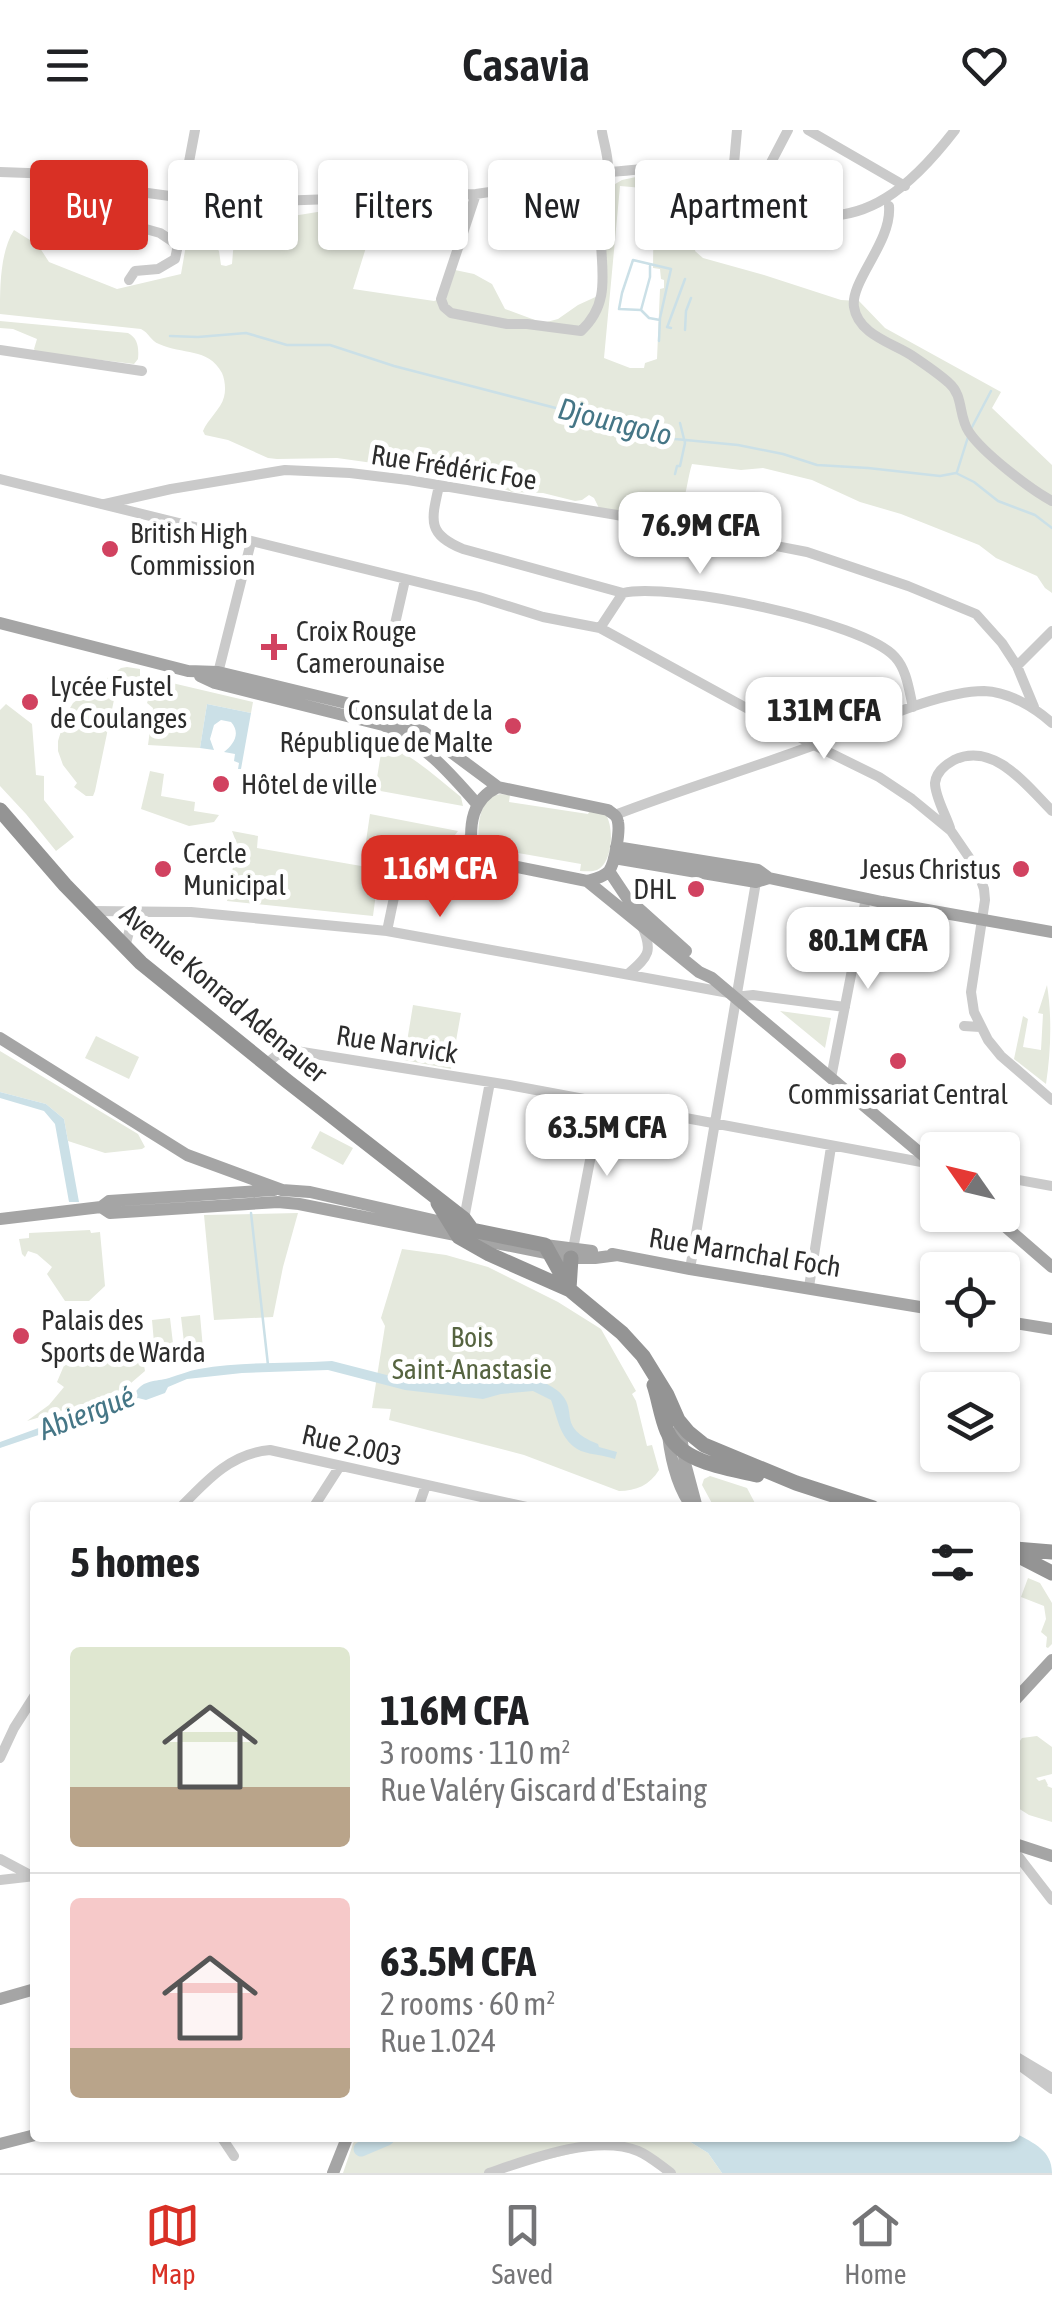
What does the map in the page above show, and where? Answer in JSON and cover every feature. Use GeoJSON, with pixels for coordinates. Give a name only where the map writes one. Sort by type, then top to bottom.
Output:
{"type":"FeatureCollection","features":[{"type":"Feature","properties":{"kind":"highway","name":"Avenue Konrad Adenauer"},"geometry":{"type":"LineString","coordinates":[[0,810],[142,963],[434,1196],[461,1227]]}},
{"type":"Feature","properties":{"kind":"highway"},"geometry":{"type":"LineString","coordinates":[[461,1227],[547,1250],[569,1289]]}},
{"type":"Feature","properties":{"kind":"highway"},"geometry":{"type":"LineString","coordinates":[[461,1227],[490,1254],[569,1289],[610,1322],[644,1356],[674,1408],[676,1444],[690,1456],[796,1483]]}},
{"type":"Feature","properties":{"kind":"highway"},"geometry":{"type":"LineString","coordinates":[[569,1289],[572,1253]]}},
{"type":"Feature","properties":{"kind":"highway"},"geometry":{"type":"LineString","coordinates":[[673,1426],[704,1445],[855,1502]]}},
{"type":"Feature","properties":{"kind":"highway"},"geometry":{"type":"LineString","coordinates":[[1020,1552],[1052,1552]]}},
{"type":"Feature","properties":{"kind":"highway"},"geometry":{"type":"LineString","coordinates":[[1020,1555],[1052,1573]]}},
{"type":"Feature","properties":{"kind":"main road"},"geometry":{"type":"LineString","coordinates":[[0,623],[188,671],[379,712],[406,722],[498,787],[581,802],[615,815],[619,824],[613,858],[599,878],[587,881],[483,860],[472,851],[470,836],[477,804],[484,793],[498,787]]}},
{"type":"Feature","properties":{"kind":"main road"},"geometry":{"type":"LineString","coordinates":[[217,677],[398,731],[435,758],[477,804]]}},
{"type":"Feature","properties":{"kind":"main road"},"geometry":{"type":"LineString","coordinates":[[613,858],[761,877],[1052,932]]}},
{"type":"Feature","properties":{"kind":"main road"},"geometry":{"type":"LineString","coordinates":[[613,858],[627,898],[712,978],[920,1153]]}},
{"type":"Feature","properties":{"kind":"main road"},"geometry":{"type":"LineString","coordinates":[[587,881],[699,972],[712,978]]}},
{"type":"Feature","properties":{"kind":"main road"},"geometry":{"type":"LineString","coordinates":[[0,1038],[172,1146],[298,1204],[461,1227]]}},
{"type":"Feature","properties":{"kind":"main road"},"geometry":{"type":"LineString","coordinates":[[217,1167],[219,1199]]}},
{"type":"Feature","properties":{"kind":"main road"},"geometry":{"type":"LineString","coordinates":[[0,1219],[100,1207],[109,1201],[310,1192],[461,1227]]}},
{"type":"Feature","properties":{"kind":"main road"},"geometry":{"type":"LineString","coordinates":[[1011,1232],[1052,1268]]}},
{"type":"Feature","properties":{"kind":"main road","name":"Rue Marnchal Foch"},"geometry":{"type":"LineString","coordinates":[[547,1250],[595,1258],[618,1255],[920,1307]]}},
{"type":"Feature","properties":{"kind":"main road"},"geometry":{"type":"LineString","coordinates":[[1020,1324],[1052,1329]]}},
{"type":"Feature","properties":{"kind":"main road"},"geometry":{"type":"LineString","coordinates":[[673,1426],[678,1480],[689,1502]]}},
{"type":"Feature","properties":{"kind":"main road"},"geometry":{"type":"LineString","coordinates":[[683,1450],[694,1502]]}},
{"type":"Feature","properties":{"kind":"main road"},"geometry":{"type":"LineString","coordinates":[[1020,1695],[1052,1660]]}},
{"type":"Feature","properties":{"kind":"main road"},"geometry":{"type":"LineString","coordinates":[[1020,1846],[1052,1856]]}},
{"type":"Feature","properties":{"kind":"main road"},"geometry":{"type":"LineString","coordinates":[[0,1999],[30,1990]]}},
{"type":"Feature","properties":{"kind":"main road"},"geometry":{"type":"LineString","coordinates":[[0,2144],[30,2136]]}},
{"type":"Feature","properties":{"kind":"main road"},"geometry":{"type":"LineString","coordinates":[[333,2173],[345,2142]]}},
{"type":"Feature","properties":{"kind":"street"},"geometry":{"type":"LineString","coordinates":[[189,160],[195,130]]}},
{"type":"Feature","properties":{"kind":"street"},"geometry":{"type":"LineString","coordinates":[[734,160],[737,130]]}},
{"type":"Feature","properties":{"kind":"street"},"geometry":{"type":"LineString","coordinates":[[773,160],[788,130]]}},
{"type":"Feature","properties":{"kind":"street"},"geometry":{"type":"LineString","coordinates":[[808,130],[905,186]]}},
{"type":"Feature","properties":{"kind":"street"},"geometry":{"type":"LineString","coordinates":[[843,214],[878,204],[905,186],[955,130]]}},
{"type":"Feature","properties":{"kind":"street"},"geometry":{"type":"LineString","coordinates":[[602,132],[606,160]]}},
{"type":"Feature","properties":{"kind":"street"},"geometry":{"type":"LineString","coordinates":[[0,172],[30,173]]}},
{"type":"Feature","properties":{"kind":"street"},"geometry":{"type":"LineString","coordinates":[[298,201],[488,192]]}},
{"type":"Feature","properties":{"kind":"street"},"geometry":{"type":"LineString","coordinates":[[476,194],[440,299],[451,313],[507,324],[580,331],[593,319],[600,302],[602,250]]}},
{"type":"Feature","properties":{"kind":"street"},"geometry":{"type":"LineString","coordinates":[[889,206],[887,232],[854,297],[856,314],[875,336],[912,356],[955,388],[969,432],[1034,492],[1052,501]]}},
{"type":"Feature","properties":{"kind":"street"},"geometry":{"type":"LineString","coordinates":[[130,280],[135,271],[158,269],[174,259],[178,246],[148,230]]}},
{"type":"Feature","properties":{"kind":"street"},"geometry":{"type":"LineString","coordinates":[[0,350],[142,371]]}},
{"type":"Feature","properties":{"kind":"street","name":"Rue Frédéric Foe"},"geometry":{"type":"LineString","coordinates":[[102,504],[285,470],[350,473],[617,515],[822,557],[976,614],[1002,643],[1034,708]]}},
{"type":"Feature","properties":{"kind":"street"},"geometry":{"type":"LineString","coordinates":[[0,479],[600,628],[814,745],[879,776],[951,831]]}},
{"type":"Feature","properties":{"kind":"street"},"geometry":{"type":"LineString","coordinates":[[439,486],[434,520],[438,535],[445,541],[622,594],[640,591],[732,600],[794,614],[879,644],[902,666],[913,707]]}},
{"type":"Feature","properties":{"kind":"street"},"geometry":{"type":"LineString","coordinates":[[217,677],[251,542]]}},
{"type":"Feature","properties":{"kind":"street"},"geometry":{"type":"LineString","coordinates":[[392,637],[405,580]]}},
{"type":"Feature","properties":{"kind":"street"},"geometry":{"type":"LineString","coordinates":[[600,628],[622,594]]}},
{"type":"Feature","properties":{"kind":"street"},"geometry":{"type":"LineString","coordinates":[[1016,666],[1052,631]]}},
{"type":"Feature","properties":{"kind":"street"},"geometry":{"type":"LineString","coordinates":[[615,815],[913,707],[967,692],[989,691],[1034,708],[1052,723]]}},
{"type":"Feature","properties":{"kind":"street"},"geometry":{"type":"LineString","coordinates":[[1052,811],[1010,770],[990,758],[960,757],[946,764],[937,775],[935,787],[951,831],[977,870],[984,889],[971,992],[974,1012],[1001,1056],[1052,1100]]}},
{"type":"Feature","properties":{"kind":"street"},"geometry":{"type":"LineString","coordinates":[[387,931],[403,873],[438,860],[470,836]]}},
{"type":"Feature","properties":{"kind":"street"},"geometry":{"type":"LineString","coordinates":[[438,860],[483,860]]}},
{"type":"Feature","properties":{"kind":"street"},"geometry":{"type":"LineString","coordinates":[[690,1269],[732,995],[761,877]]}},
{"type":"Feature","properties":{"kind":"street"},"geometry":{"type":"LineString","coordinates":[[831,1078],[866,898]]}},
{"type":"Feature","properties":{"kind":"street"},"geometry":{"type":"LineString","coordinates":[[90,911],[191,912],[387,931],[732,995],[845,1006]]}},
{"type":"Feature","properties":{"kind":"street"},"geometry":{"type":"LineString","coordinates":[[125,947],[132,922],[144,911]]}},
{"type":"Feature","properties":{"kind":"street"},"geometry":{"type":"LineString","coordinates":[[629,973],[647,956],[642,925]]}},
{"type":"Feature","properties":{"kind":"street"},"geometry":{"type":"LineString","coordinates":[[964,1026],[980,1027]]}},
{"type":"Feature","properties":{"kind":"street","name":"Rue Narvick"},"geometry":{"type":"LineString","coordinates":[[266,1064],[277,1055],[296,1051],[490,1082],[920,1163]]}},
{"type":"Feature","properties":{"kind":"street"},"geometry":{"type":"LineString","coordinates":[[461,1227],[490,1082]]}},
{"type":"Feature","properties":{"kind":"street"},"geometry":{"type":"LineString","coordinates":[[572,1253],[601,1103]]}},
{"type":"Feature","properties":{"kind":"street"},"geometry":{"type":"LineString","coordinates":[[809,1288],[831,1147]]}},
{"type":"Feature","properties":{"kind":"street"},"geometry":{"type":"LineString","coordinates":[[1020,1180],[1052,1186]]}},
{"type":"Feature","properties":{"kind":"street","name":"Rue 2.003"},"geometry":{"type":"LineString","coordinates":[[186,1502],[237,1458],[270,1450],[495,1502]]}},
{"type":"Feature","properties":{"kind":"street"},"geometry":{"type":"LineString","coordinates":[[316,1502],[340,1466]]}},
{"type":"Feature","properties":{"kind":"street"},"geometry":{"type":"LineString","coordinates":[[420,1502],[426,1486]]}},
{"type":"Feature","properties":{"kind":"street"},"geometry":{"type":"LineString","coordinates":[[0,1758],[30,1704]]}},
{"type":"Feature","properties":{"kind":"street"},"geometry":{"type":"LineString","coordinates":[[0,1859],[30,1874]]}},
{"type":"Feature","properties":{"kind":"street"},"geometry":{"type":"LineString","coordinates":[[1020,1859],[1048,1896]]}},
{"type":"Feature","properties":{"kind":"street"},"geometry":{"type":"LineString","coordinates":[[0,1880],[30,1876]]}},
{"type":"Feature","properties":{"kind":"street"},"geometry":{"type":"LineString","coordinates":[[1048,1896],[1052,1881]]}},
{"type":"Feature","properties":{"kind":"street"},"geometry":{"type":"LineString","coordinates":[[1020,2062],[1052,2078]]}},
{"type":"Feature","properties":{"kind":"street"},"geometry":{"type":"LineString","coordinates":[[1020,2063],[1052,2088]]}},
{"type":"Feature","properties":{"kind":"street"},"geometry":{"type":"LineString","coordinates":[[225,2142],[234,2156]]}},
{"type":"Feature","properties":{"kind":"street"},"geometry":{"type":"LineString","coordinates":[[490,2173],[547,2155],[601,2145],[641,2152],[672,2173]]}},
{"type":"Feature","properties":{"kind":"green space"},"geometry":{"type":"Polygon","coordinates":[[[635,177],[635,187],[620,186],[615,240],[615,184],[635,177]]]}},
{"type":"Feature","properties":{"kind":"green space"},"geometry":{"type":"Polygon","coordinates":[[[318,212],[318,250],[365,250],[353,289],[434,301],[455,270],[492,284],[505,309],[543,323],[558,319],[602,294],[605,250],[614,250],[604,358],[630,368],[644,368],[645,363],[657,359],[660,289],[664,288],[664,280],[660,269],[653,268],[653,250],[695,250],[703,258],[841,300],[859,301],[885,328],[1001,392],[992,408],[1052,465],[1052,593],[1037,576],[996,558],[979,545],[860,502],[812,480],[763,468],[741,470],[692,464],[682,504],[676,512],[657,517],[599,508],[589,495],[575,501],[543,493],[512,492],[450,458],[380,464],[337,458],[268,458],[228,440],[205,435],[203,431],[225,391],[222,373],[209,359],[159,344],[141,329],[0,314],[3,259],[14,230],[30,240],[30,250],[41,250],[49,262],[117,289],[181,274],[185,250],[218,250],[221,265],[226,266],[232,264],[233,250],[298,250],[298,215],[318,212]]]}},
{"type":"Feature","properties":{"kind":"green space"},"geometry":{"type":"Polygon","coordinates":[[[0,321],[128,333],[137,344],[138,359],[134,364],[36,352],[37,339],[0,328],[0,321]]]}},
{"type":"Feature","properties":{"kind":"green space"},"geometry":{"type":"Polygon","coordinates":[[[127,667],[140,669],[143,680],[123,686],[115,695],[95,791],[93,796],[86,796],[74,787],[77,783],[58,751],[66,715],[73,703],[127,667]]]}},
{"type":"Feature","properties":{"kind":"green space"},"geometry":{"type":"Polygon","coordinates":[[[155,679],[253,702],[251,713],[207,704],[200,748],[148,745],[153,708],[147,703],[155,679]]]}},
{"type":"Feature","properties":{"kind":"green space"},"geometry":{"type":"Polygon","coordinates":[[[6,704],[32,724],[36,775],[44,776],[44,800],[74,837],[56,851],[0,786],[0,710],[6,704]]]}},
{"type":"Feature","properties":{"kind":"green space"},"geometry":{"type":"Polygon","coordinates":[[[378,740],[431,773],[461,797],[463,806],[375,790],[382,747],[378,740]]]}},
{"type":"Feature","properties":{"kind":"green space"},"geometry":{"type":"Polygon","coordinates":[[[150,771],[164,774],[161,796],[195,802],[194,811],[219,815],[214,822],[189,826],[141,809],[150,771]]]}},
{"type":"Feature","properties":{"kind":"green space"},"geometry":{"type":"Polygon","coordinates":[[[510,795],[509,802],[606,815],[611,836],[606,860],[597,870],[580,871],[581,864],[501,850],[500,855],[486,851],[479,840],[481,812],[489,798],[510,795]]]}},
{"type":"Feature","properties":{"kind":"green space"},"geometry":{"type":"Polygon","coordinates":[[[370,814],[458,831],[440,845],[395,858],[387,866],[380,877],[373,916],[227,901],[237,844],[232,831],[258,836],[257,848],[367,867],[375,858],[364,855],[370,814]]]}},
{"type":"Feature","properties":{"kind":"green space"},"geometry":{"type":"Polygon","coordinates":[[[1047,985],[1050,1034],[1046,1084],[1014,1059],[1023,1016],[1028,1019],[1023,1047],[1041,1050],[1043,1014],[1038,1013],[1047,985]]]}},
{"type":"Feature","properties":{"kind":"green space"},"geometry":{"type":"Polygon","coordinates":[[[413,1005],[461,1013],[451,1069],[404,1060],[413,1005]]]}},
{"type":"Feature","properties":{"kind":"green space"},"geometry":{"type":"Polygon","coordinates":[[[780,1011],[831,1018],[825,1048],[780,1011]]]}},
{"type":"Feature","properties":{"kind":"green space"},"geometry":{"type":"Polygon","coordinates":[[[96,1036],[139,1057],[129,1079],[85,1058],[96,1036]]]}},
{"type":"Feature","properties":{"kind":"green space"},"geometry":{"type":"Polygon","coordinates":[[[0,1051],[138,1134],[145,1147],[105,1153],[68,1141],[64,1119],[46,1104],[0,1092],[0,1051]]]}},
{"type":"Feature","properties":{"kind":"green space"},"geometry":{"type":"Polygon","coordinates":[[[320,1131],[353,1148],[343,1165],[311,1148],[320,1131]]]}},
{"type":"Feature","properties":{"kind":"green space"},"geometry":{"type":"Polygon","coordinates":[[[298,1213],[273,1317],[214,1320],[204,1215],[298,1213]]]}},
{"type":"Feature","properties":{"kind":"green space"},"geometry":{"type":"Polygon","coordinates":[[[100,1232],[105,1286],[89,1301],[65,1301],[47,1274],[52,1267],[37,1254],[28,1251],[25,1257],[19,1239],[29,1238],[29,1233],[100,1232]]]}},
{"type":"Feature","properties":{"kind":"green space","name":"Bois Saint-Anastasie"},"geometry":{"type":"Polygon","coordinates":[[[402,1249],[446,1255],[488,1267],[601,1329],[636,1391],[632,1394],[647,1446],[652,1445],[659,1470],[651,1480],[619,1491],[524,1455],[389,1420],[391,1409],[372,1408],[385,1326],[381,1318],[402,1249]]]}},
{"type":"Feature","properties":{"kind":"green space"},"geometry":{"type":"Polygon","coordinates":[[[200,1315],[203,1349],[185,1351],[181,1317],[200,1315]]]}},
{"type":"Feature","properties":{"kind":"green space"},"geometry":{"type":"Polygon","coordinates":[[[170,1318],[174,1352],[155,1354],[152,1320],[170,1318]]]}},
{"type":"Feature","properties":{"kind":"green space"},"geometry":{"type":"Polygon","coordinates":[[[95,1348],[112,1358],[137,1355],[141,1349],[145,1371],[110,1396],[27,1421],[49,1405],[64,1387],[57,1382],[71,1349],[95,1348]]]}},
{"type":"Feature","properties":{"kind":"green space"},"geometry":{"type":"Polygon","coordinates":[[[710,1476],[747,1488],[754,1502],[711,1502],[702,1485],[710,1476]]]}},
{"type":"Feature","properties":{"kind":"green space"},"geometry":{"type":"Polygon","coordinates":[[[1028,1578],[1040,1583],[1052,1603],[1052,1644],[1048,1648],[1047,1637],[1041,1632],[1046,1619],[1044,1606],[1021,1597],[1028,1578]]]}},
{"type":"Feature","properties":{"kind":"green space"},"geometry":{"type":"Polygon","coordinates":[[[1037,1736],[1052,1747],[1052,1774],[1036,1778],[1045,1779],[1052,1788],[1052,1822],[1020,1809],[1022,1738],[1037,1736]]]}},
{"type":"Feature","properties":{"kind":"green space"},"geometry":{"type":"Polygon","coordinates":[[[354,2142],[690,2142],[708,2153],[722,2173],[672,2173],[615,2143],[491,2173],[343,2173],[354,2142]]]}},
{"type":"Feature","properties":{"kind":"water"},"geometry":{"type":"Polygon","coordinates":[[[207,704],[251,713],[241,769],[234,761],[235,754],[224,752],[235,738],[231,722],[221,720],[214,725],[210,739],[214,750],[200,748],[207,704]]]}},
{"type":"Feature","properties":{"kind":"water"},"geometry":{"type":"Polygon","coordinates":[[[0,1092],[46,1104],[64,1119],[79,1202],[69,1202],[55,1124],[44,1111],[0,1098],[0,1092]]]}},
{"type":"Feature","properties":{"kind":"water","name":"Abiergué"},"geometry":{"type":"Polygon","coordinates":[[[332,1361],[410,1381],[412,1376],[460,1382],[508,1376],[543,1382],[565,1398],[576,1431],[599,1447],[617,1452],[615,1459],[574,1447],[561,1429],[551,1400],[533,1391],[483,1399],[405,1390],[328,1370],[187,1379],[168,1387],[165,1393],[146,1400],[138,1398],[0,1448],[0,1442],[135,1393],[146,1383],[191,1371],[215,1366],[332,1361]]]}},
{"type":"Feature","properties":{"kind":"water"},"geometry":{"type":"Polygon","coordinates":[[[1020,2136],[1045,2153],[1052,2173],[722,2173],[708,2153],[690,2142],[1020,2142],[1020,2136]]]}},
{"type":"Feature","properties":{"kind":"waterway"},"geometry":{"type":"LineString","coordinates":[[659,341],[671,269],[633,260],[619,309],[641,310],[649,318],[660,320]]}},
{"type":"Feature","properties":{"kind":"waterway"},"geometry":{"type":"LineString","coordinates":[[641,310],[650,266]]}},
{"type":"Feature","properties":{"kind":"waterway"},"geometry":{"type":"LineString","coordinates":[[671,328],[667,327],[685,279]]}},
{"type":"Feature","properties":{"kind":"waterway"},"geometry":{"type":"LineString","coordinates":[[685,330],[691,298]]}},
{"type":"Feature","properties":{"kind":"waterway","name":"Djoungolo"},"geometry":{"type":"LineString","coordinates":[[170,336],[246,333],[287,345],[330,345],[394,366],[675,439],[738,445],[817,465],[940,476],[956,473],[998,501],[1035,515],[1052,528]]}},
{"type":"Feature","properties":{"kind":"waterway"},"geometry":{"type":"LineString","coordinates":[[971,429],[991,391]]}},
{"type":"Feature","properties":{"kind":"waterway"},"geometry":{"type":"LineString","coordinates":[[675,474],[685,443],[680,423]]}},
{"type":"Feature","properties":{"kind":"waterway"},"geometry":{"type":"LineString","coordinates":[[957,472],[968,437]]}},
{"type":"Feature","properties":{"kind":"waterway"},"geometry":{"type":"LineString","coordinates":[[251,1213],[268,1365]]}},
{"type":"Feature","properties":{"kind":"waterway"},"geometry":{"type":"LineString","coordinates":[[361,2149],[378,2142]]}},
{"type":"Feature","properties":{"kind":"place","name":"British High Commission"},"geometry":{"type":"Point","coordinates":[110,549]}},
{"type":"Feature","properties":{"kind":"place","name":"Croix Rouge Camerounaise"},"geometry":{"type":"Point","coordinates":[274,647]}},
{"type":"Feature","properties":{"kind":"place","name":"Lycée Fustel de Coulanges"},"geometry":{"type":"Point","coordinates":[30,702]}},
{"type":"Feature","properties":{"kind":"place","name":"Consulat de la République de Malte"},"geometry":{"type":"Point","coordinates":[513,726]}},
{"type":"Feature","properties":{"kind":"place","name":"Hôtel de ville"},"geometry":{"type":"Point","coordinates":[221,784]}},
{"type":"Feature","properties":{"kind":"place","name":"Cercle Municipal"},"geometry":{"type":"Point","coordinates":[163,869]}},
{"type":"Feature","properties":{"kind":"place","name":"Jesus Christus"},"geometry":{"type":"Point","coordinates":[1021,869]}},
{"type":"Feature","properties":{"kind":"place","name":"DHL"},"geometry":{"type":"Point","coordinates":[696,889]}},
{"type":"Feature","properties":{"kind":"place","name":"Commissariat Central"},"geometry":{"type":"Point","coordinates":[898,1061]}},
{"type":"Feature","properties":{"kind":"place","name":"Palais des Sports de Warda"},"geometry":{"type":"Point","coordinates":[21,1336]}}]}
